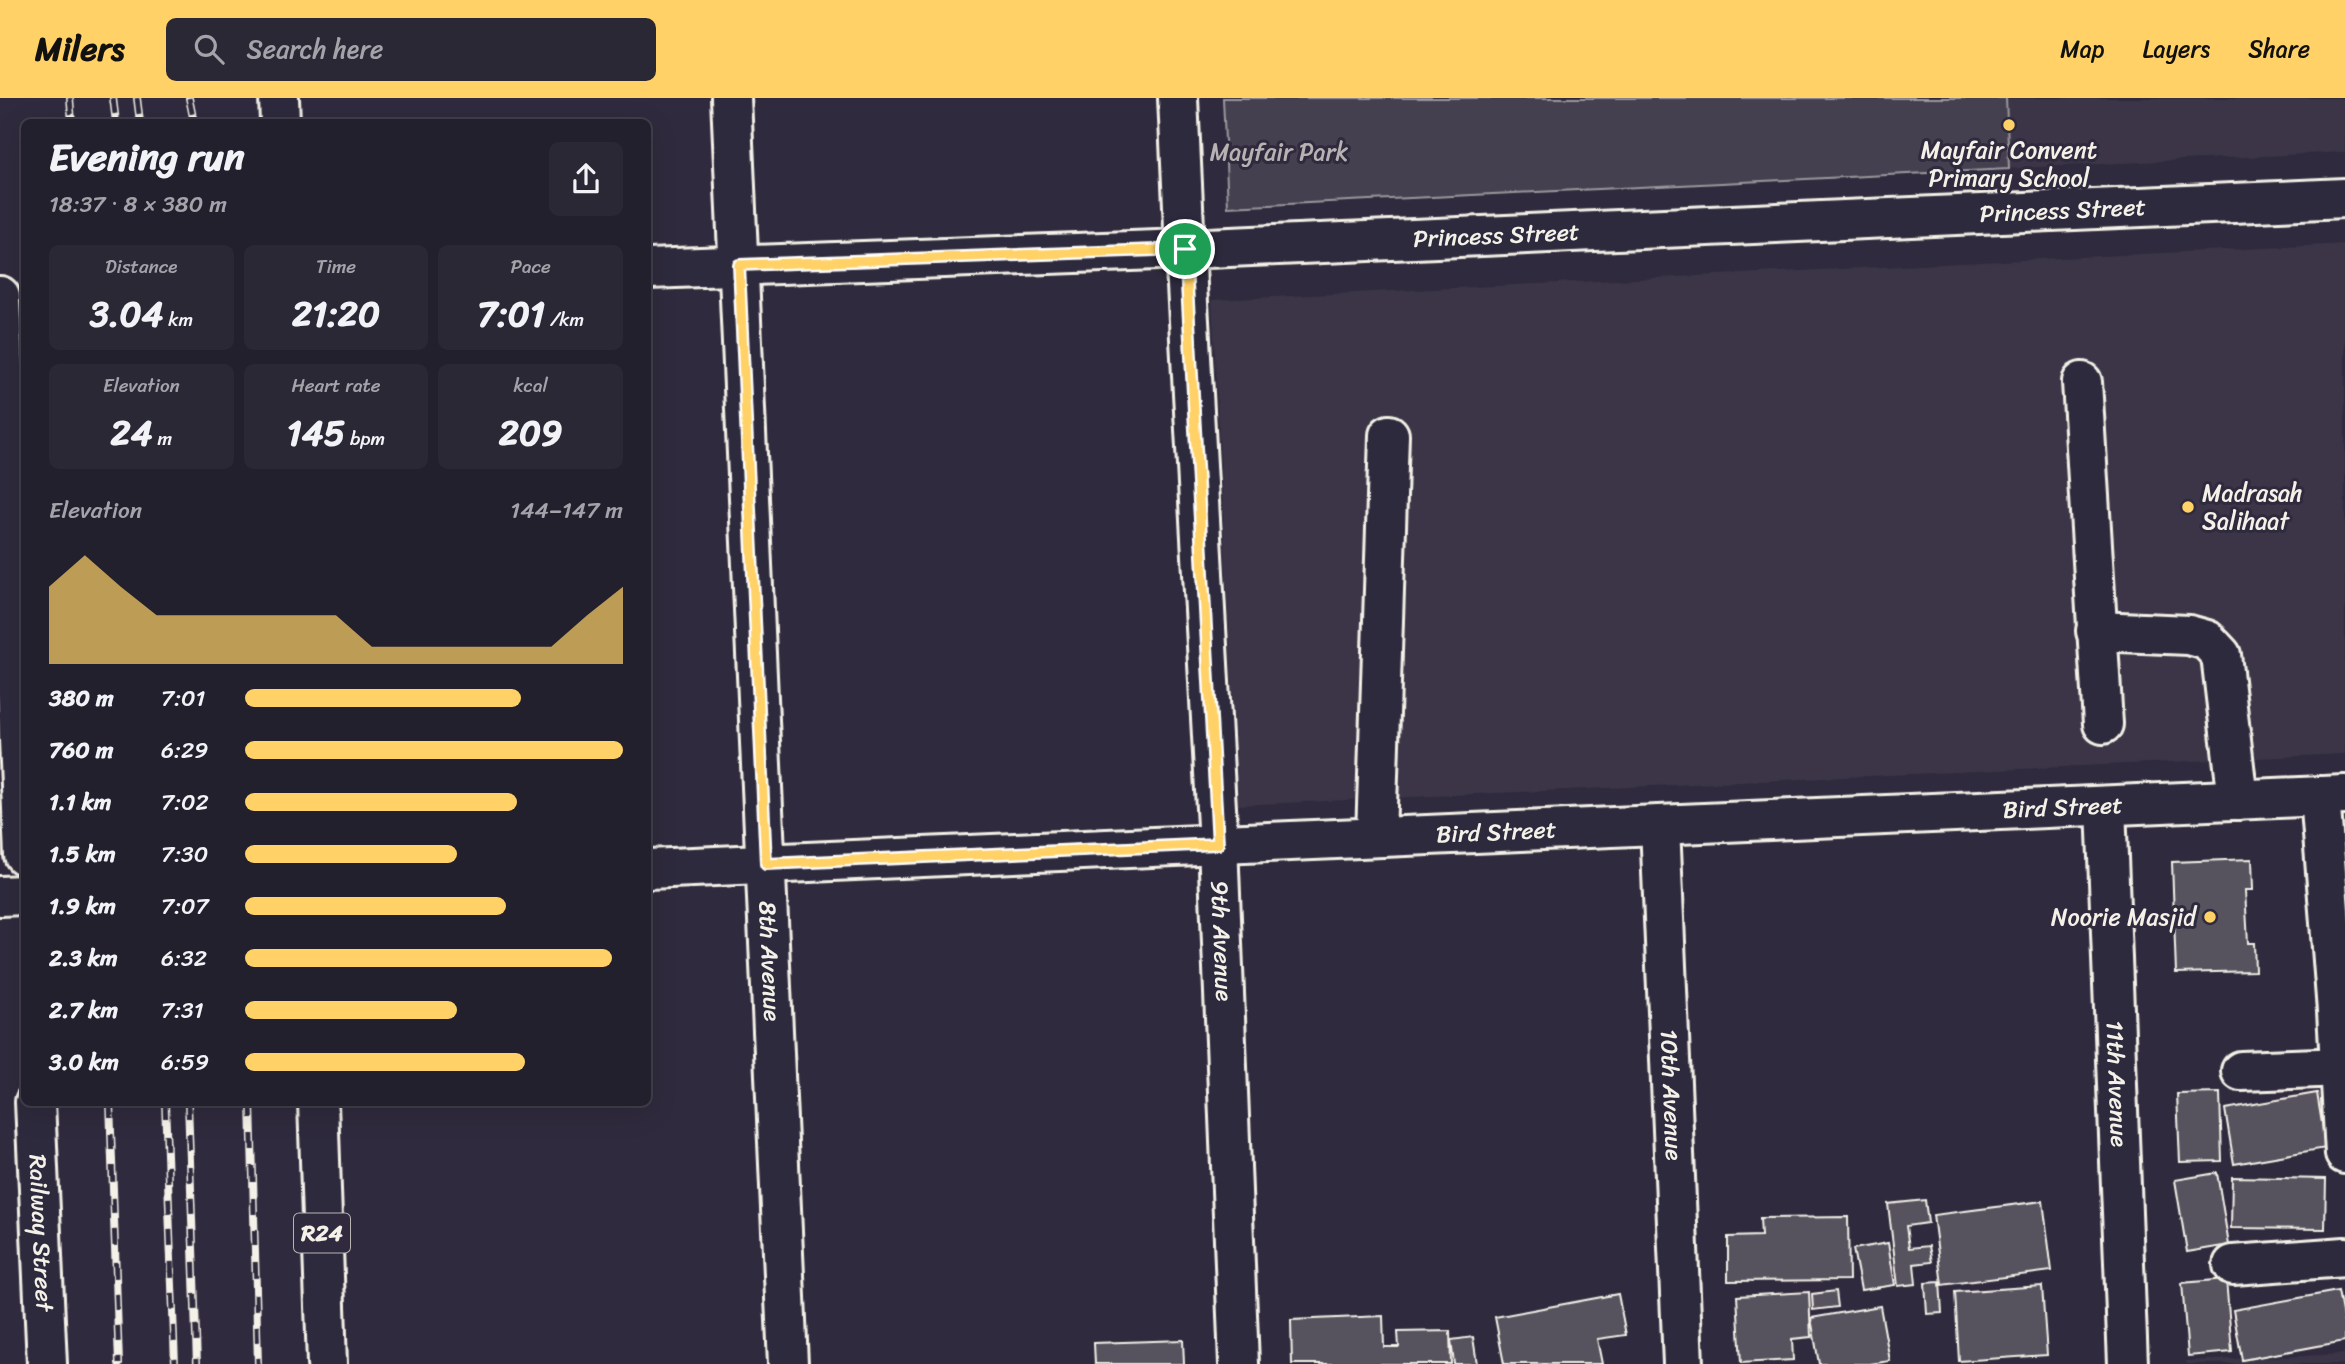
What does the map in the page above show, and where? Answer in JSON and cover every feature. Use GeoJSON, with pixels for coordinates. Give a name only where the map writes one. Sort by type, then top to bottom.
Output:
{"type":"FeatureCollection","features":[{"type":"Feature","properties":{"kind":"street"},"geometry":{"type":"LineString","coordinates":[[279,98],[280,119]]}},
{"type":"Feature","properties":{"kind":"street","name":"8th Avenue"},"geometry":{"type":"LineString","coordinates":[[731,98],[788,1364]]}},
{"type":"Feature","properties":{"kind":"street","name":"9th Avenue"},"geometry":{"type":"LineString","coordinates":[[1178,98],[1218,844],[1239,1364]]}},
{"type":"Feature","properties":{"kind":"street","name":"Princess Street"},"geometry":{"type":"LineString","coordinates":[[651,269],[1185,249],[2345,198]]}},
{"type":"Feature","properties":{"kind":"street"},"geometry":{"type":"LineString","coordinates":[[0,296],[21,786]]}},
{"type":"Feature","properties":{"kind":"street"},"geometry":{"type":"LineString","coordinates":[[2082,382],[2103,724]]}},
{"type":"Feature","properties":{"kind":"street"},"geometry":{"type":"LineString","coordinates":[[1377,837],[1389,435]]}},
{"type":"Feature","properties":{"kind":"street"},"geometry":{"type":"LineString","coordinates":[[2096,631],[2189,635],[2207,640],[2221,655],[2238,800]]}},
{"type":"Feature","properties":{"kind":"street"},"geometry":{"type":"LineString","coordinates":[[2332,796],[2345,1154]]}},
{"type":"Feature","properties":{"kind":"street","name":"Bird Street"},"geometry":{"type":"LineString","coordinates":[[651,869],[2332,796]]}},
{"type":"Feature","properties":{"kind":"street","name":"11th Avenue"},"geometry":{"type":"LineString","coordinates":[[2106,806],[2128,1364]]}},
{"type":"Feature","properties":{"kind":"street","name":"10th Avenue"},"geometry":{"type":"LineString","coordinates":[[1660,825],[1683,1364]]}},
{"type":"Feature","properties":{"kind":"street"},"geometry":{"type":"LineString","coordinates":[[0,896],[21,895]]}},
{"type":"Feature","properties":{"kind":"street"},"geometry":{"type":"LineString","coordinates":[[2241,1071],[2343,1067]]}},
{"type":"Feature","properties":{"kind":"street","name":"Railway Street"},"geometry":{"type":"LineString","coordinates":[[35,1106],[47,1364]]}},
{"type":"Feature","properties":{"kind":"street","name":"R24"},"geometry":{"type":"LineString","coordinates":[[318,1106],[327,1364]]}},
{"type":"Feature","properties":{"kind":"street"},"geometry":{"type":"LineString","coordinates":[[2233,1265],[2345,1257]]}},
{"type":"Feature","properties":{"kind":"shaded area","name":"Mayfair Convent Primary School"},"geometry":{"type":"Polygon","coordinates":[[[1672,98],[2345,98],[2345,152],[1676,185],[1672,98]]]}},
{"type":"Feature","properties":{"kind":"shaded area"},"geometry":{"type":"Polygon","coordinates":[[[2345,244],[2345,754],[1238,805],[1212,300],[2345,244]]]}},
{"type":"Feature","properties":{"kind":"shaded area"},"geometry":{"type":"Polygon","coordinates":[[[2345,1354],[2345,1364],[2187,1364],[2186,1361],[2345,1354]]]}},
{"type":"Feature","properties":{"kind":"green space","name":"Mayfair Park"},"geometry":{"type":"Polygon","coordinates":[[[1223,98],[2006,98],[2009,169],[1228,207],[1223,98]]]}},
{"type":"Feature","properties":{"kind":"building","name":"Noorie Masjid"},"geometry":{"type":"Polygon","coordinates":[[[2252,859],[2253,890],[2245,890],[2248,943],[2254,943],[2255,971],[2176,973],[2172,862],[2252,859]]]}},
{"type":"Feature","properties":{"kind":"building"},"geometry":{"type":"Polygon","coordinates":[[[2220,1093],[2222,1161],[2180,1162],[2177,1094],[2220,1093]]]}},
{"type":"Feature","properties":{"kind":"building"},"geometry":{"type":"Polygon","coordinates":[[[2317,1093],[2326,1148],[2234,1164],[2225,1109],[2317,1093]]]}},
{"type":"Feature","properties":{"kind":"building"},"geometry":{"type":"Polygon","coordinates":[[[2217,1173],[2229,1245],[2187,1252],[2175,1180],[2217,1173]]]}},
{"type":"Feature","properties":{"kind":"building"},"geometry":{"type":"Polygon","coordinates":[[[2232,1177],[2326,1179],[2325,1229],[2231,1228],[2232,1177]]]}},
{"type":"Feature","properties":{"kind":"building"},"geometry":{"type":"Polygon","coordinates":[[[1925,1200],[1928,1223],[1906,1226],[1909,1248],[1929,1246],[1932,1262],[1914,1264],[1916,1284],[1898,1286],[1888,1204],[1925,1200]]]}},
{"type":"Feature","properties":{"kind":"building"},"geometry":{"type":"Polygon","coordinates":[[[2043,1201],[2052,1271],[1942,1285],[1933,1215],[2043,1201]]]}},
{"type":"Feature","properties":{"kind":"building"},"geometry":{"type":"Polygon","coordinates":[[[1848,1217],[1849,1280],[1728,1281],[1728,1237],[1761,1236],[1760,1218],[1848,1217]]]}},
{"type":"Feature","properties":{"kind":"building"},"geometry":{"type":"Polygon","coordinates":[[[1888,1243],[1895,1285],[1861,1290],[1853,1249],[1888,1243]]]}},
{"type":"Feature","properties":{"kind":"building"},"geometry":{"type":"Polygon","coordinates":[[[2226,1279],[2232,1352],[2188,1356],[2182,1283],[2226,1279]]]}},
{"type":"Feature","properties":{"kind":"building"},"geometry":{"type":"Polygon","coordinates":[[[1940,1282],[1942,1313],[1927,1314],[1925,1283],[1940,1282]]]}},
{"type":"Feature","properties":{"kind":"building"},"geometry":{"type":"Polygon","coordinates":[[[2042,1286],[2047,1355],[1959,1361],[1955,1292],[2042,1286]]]}},
{"type":"Feature","properties":{"kind":"building"},"geometry":{"type":"Polygon","coordinates":[[[1836,1291],[1838,1307],[1813,1310],[1812,1294],[1836,1291]]]}},
{"type":"Feature","properties":{"kind":"building"},"geometry":{"type":"Polygon","coordinates":[[[2338,1291],[2345,1341],[2242,1360],[2233,1310],[2338,1291]]]}},
{"type":"Feature","properties":{"kind":"building"},"geometry":{"type":"Polygon","coordinates":[[[1809,1292],[1811,1337],[1792,1339],[1793,1360],[1741,1363],[1737,1296],[1809,1292]]]}},
{"type":"Feature","properties":{"kind":"building"},"geometry":{"type":"Polygon","coordinates":[[[1618,1294],[1626,1335],[1597,1339],[1602,1364],[1504,1364],[1495,1317],[1618,1294]]]}},
{"type":"Feature","properties":{"kind":"building"},"geometry":{"type":"Polygon","coordinates":[[[1880,1306],[1890,1361],[1870,1364],[1819,1364],[1811,1318],[1880,1306]]]}},
{"type":"Feature","properties":{"kind":"building"},"geometry":{"type":"Polygon","coordinates":[[[1383,1316],[1384,1347],[1399,1347],[1398,1332],[1450,1331],[1451,1364],[1292,1364],[1291,1320],[1383,1316]]]}},
{"type":"Feature","properties":{"kind":"building"},"geometry":{"type":"Polygon","coordinates":[[[1473,1337],[1477,1364],[1454,1364],[1451,1340],[1473,1337]]]}},
{"type":"Feature","properties":{"kind":"building"},"geometry":{"type":"Polygon","coordinates":[[[1183,1340],[1184,1364],[1095,1364],[1094,1343],[1183,1340]]]}},
{"type":"Feature","properties":{"kind":"railway"},"geometry":{"type":"LineString","coordinates":[[70,98],[72,119]]}},
{"type":"Feature","properties":{"kind":"railway"},"geometry":{"type":"LineString","coordinates":[[113,98],[116,119]]}},
{"type":"Feature","properties":{"kind":"railway"},"geometry":{"type":"LineString","coordinates":[[137,98],[140,119]]}},
{"type":"Feature","properties":{"kind":"railway"},"geometry":{"type":"LineString","coordinates":[[189,98],[193,119]]}},
{"type":"Feature","properties":{"kind":"railway"},"geometry":{"type":"LineString","coordinates":[[110,1106],[119,1364]]}},
{"type":"Feature","properties":{"kind":"railway"},"geometry":{"type":"LineString","coordinates":[[165,1106],[175,1364]]}},
{"type":"Feature","properties":{"kind":"railway"},"geometry":{"type":"LineString","coordinates":[[188,1106],[197,1364]]}},
{"type":"Feature","properties":{"kind":"railway"},"geometry":{"type":"LineString","coordinates":[[251,1106],[258,1364]]}},
{"type":"Feature","properties":{"kind":"place","name":"Mayfair Convent Primary School"},"geometry":{"type":"Point","coordinates":[2009,125]}},
{"type":"Feature","properties":{"kind":"place","name":"Madrasah Salihaat"},"geometry":{"type":"Point","coordinates":[2188,507]}},
{"type":"Feature","properties":{"kind":"place","name":"Noorie Masjid"},"geometry":{"type":"Point","coordinates":[2210,917]}},
{"type":"Feature","properties":{"kind":"route"},"geometry":{"type":"LineString","coordinates":[[1185,249],[1218,844],[766,864],[739,265],[1185,249]]}}]}
